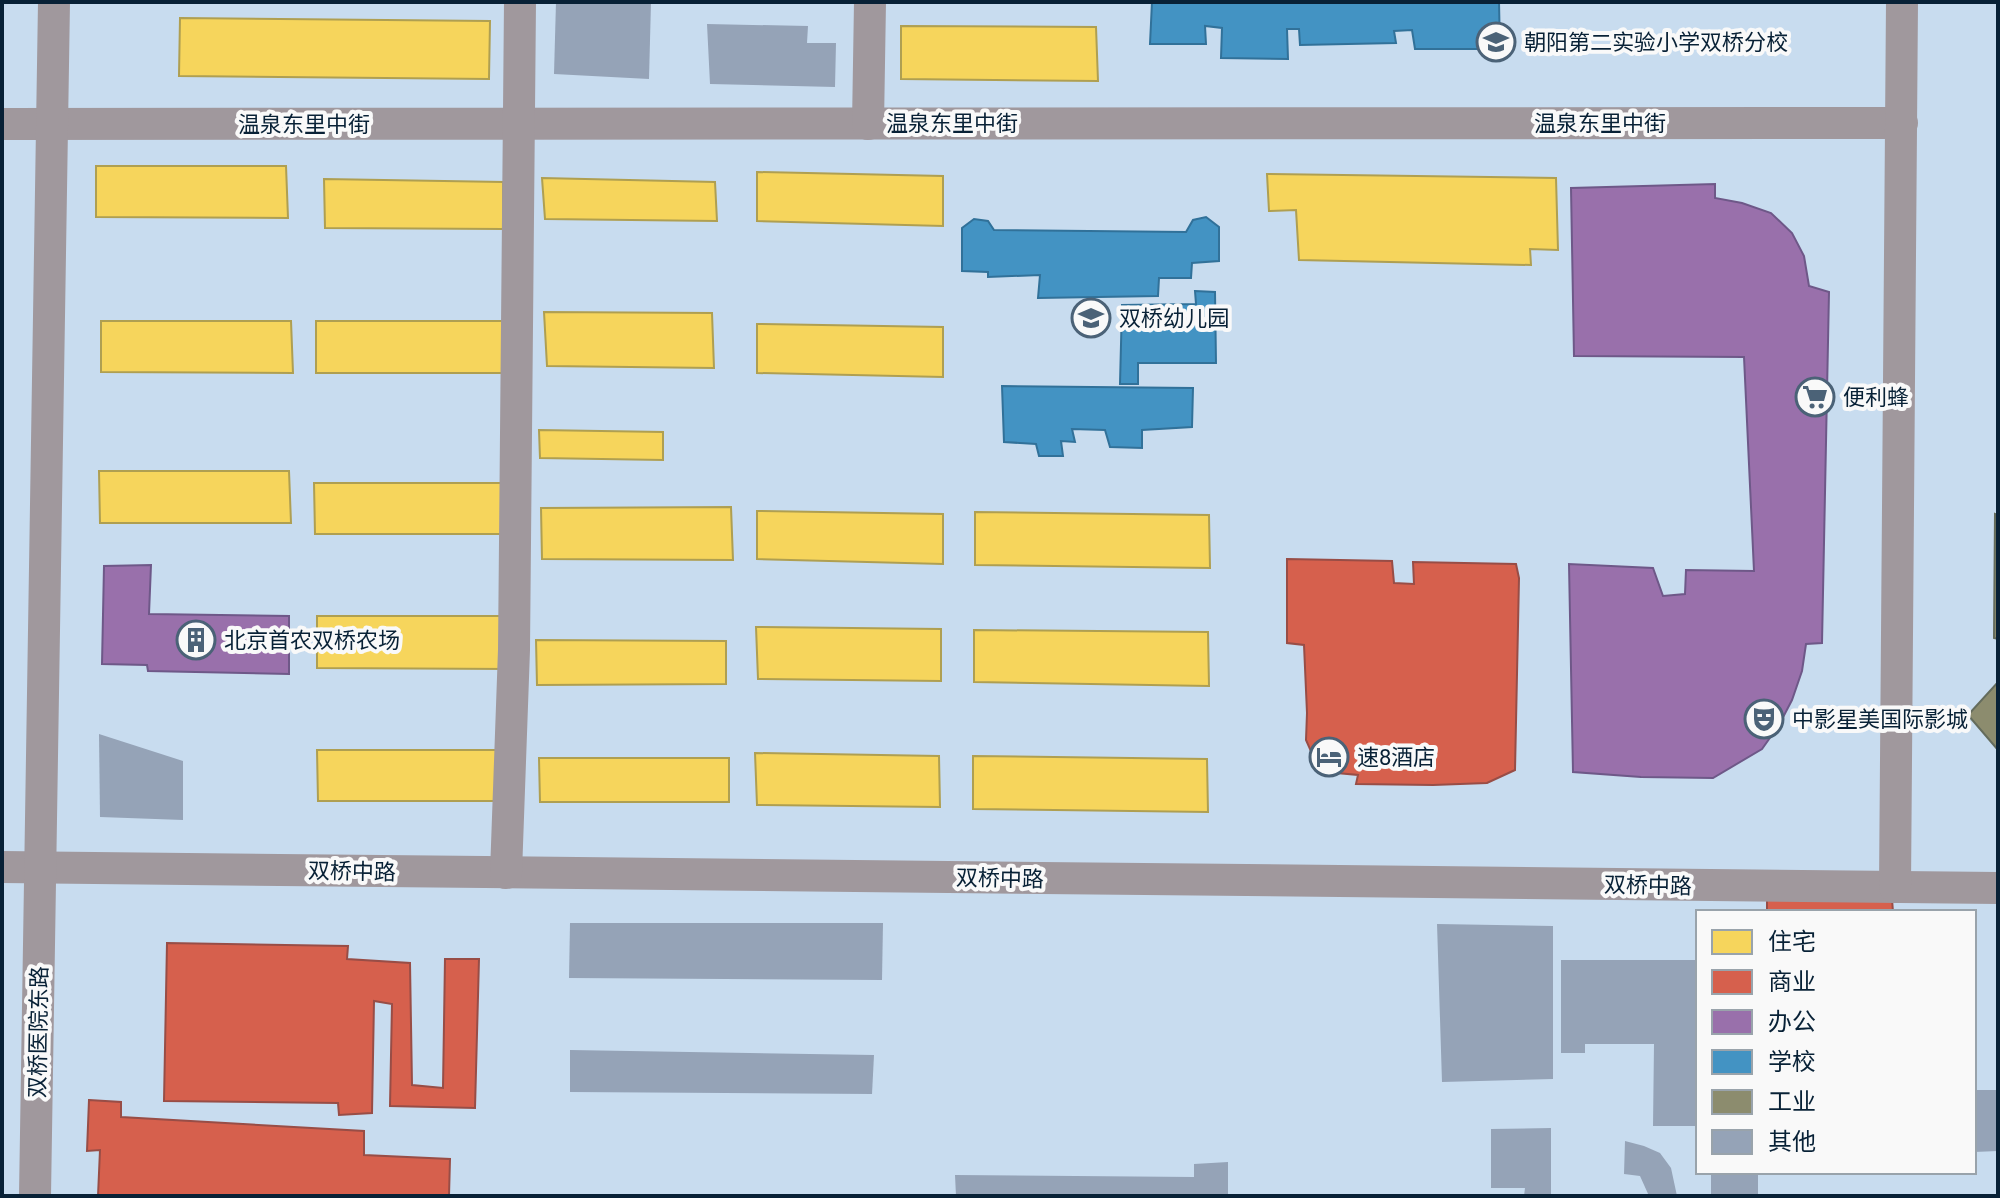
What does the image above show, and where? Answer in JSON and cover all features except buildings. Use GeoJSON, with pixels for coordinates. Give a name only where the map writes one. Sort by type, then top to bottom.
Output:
{"type":"FeatureCollection","features":[{"type":"Feature","properties":{"kind":"street","name":"双桥医院东路"},"geometry":{"type":"LineString","coordinates":[[35,1196],[54,2]]}},
{"type":"Feature","properties":{"kind":"street"},"geometry":{"type":"LineString","coordinates":[[506,873],[514,650],[520,2]]}},
{"type":"Feature","properties":{"kind":"street"},"geometry":{"type":"LineString","coordinates":[[868,124],[870,2]]}},
{"type":"Feature","properties":{"kind":"street"},"geometry":{"type":"LineString","coordinates":[[1895,887],[1902,2]]}},
{"type":"Feature","properties":{"kind":"street","name":"温泉东里中街"},"geometry":{"type":"LineString","coordinates":[[2,124],[1902,123]]}},
{"type":"Feature","properties":{"kind":"street","name":"双桥中路"},"geometry":{"type":"LineString","coordinates":[[2,867],[1998,888]]}},
{"type":"Feature","properties":{"kind":"place","name":"朝阳第二实验小学双桥分校"},"geometry":{"type":"Point","coordinates":[1496,42]}},
{"type":"Feature","properties":{"kind":"place","name":"双桥幼儿园"},"geometry":{"type":"Point","coordinates":[1091,318]}},
{"type":"Feature","properties":{"kind":"place","name":"便利蜂"},"geometry":{"type":"Point","coordinates":[1815,397]}},
{"type":"Feature","properties":{"kind":"place","name":"北京首农双桥农场"},"geometry":{"type":"Point","coordinates":[196,640]}},
{"type":"Feature","properties":{"kind":"place","name":"中影星美国际影城"},"geometry":{"type":"Point","coordinates":[1764,719]}},
{"type":"Feature","properties":{"kind":"place","name":"速8酒店"},"geometry":{"type":"Point","coordinates":[1329,757]}}]}
